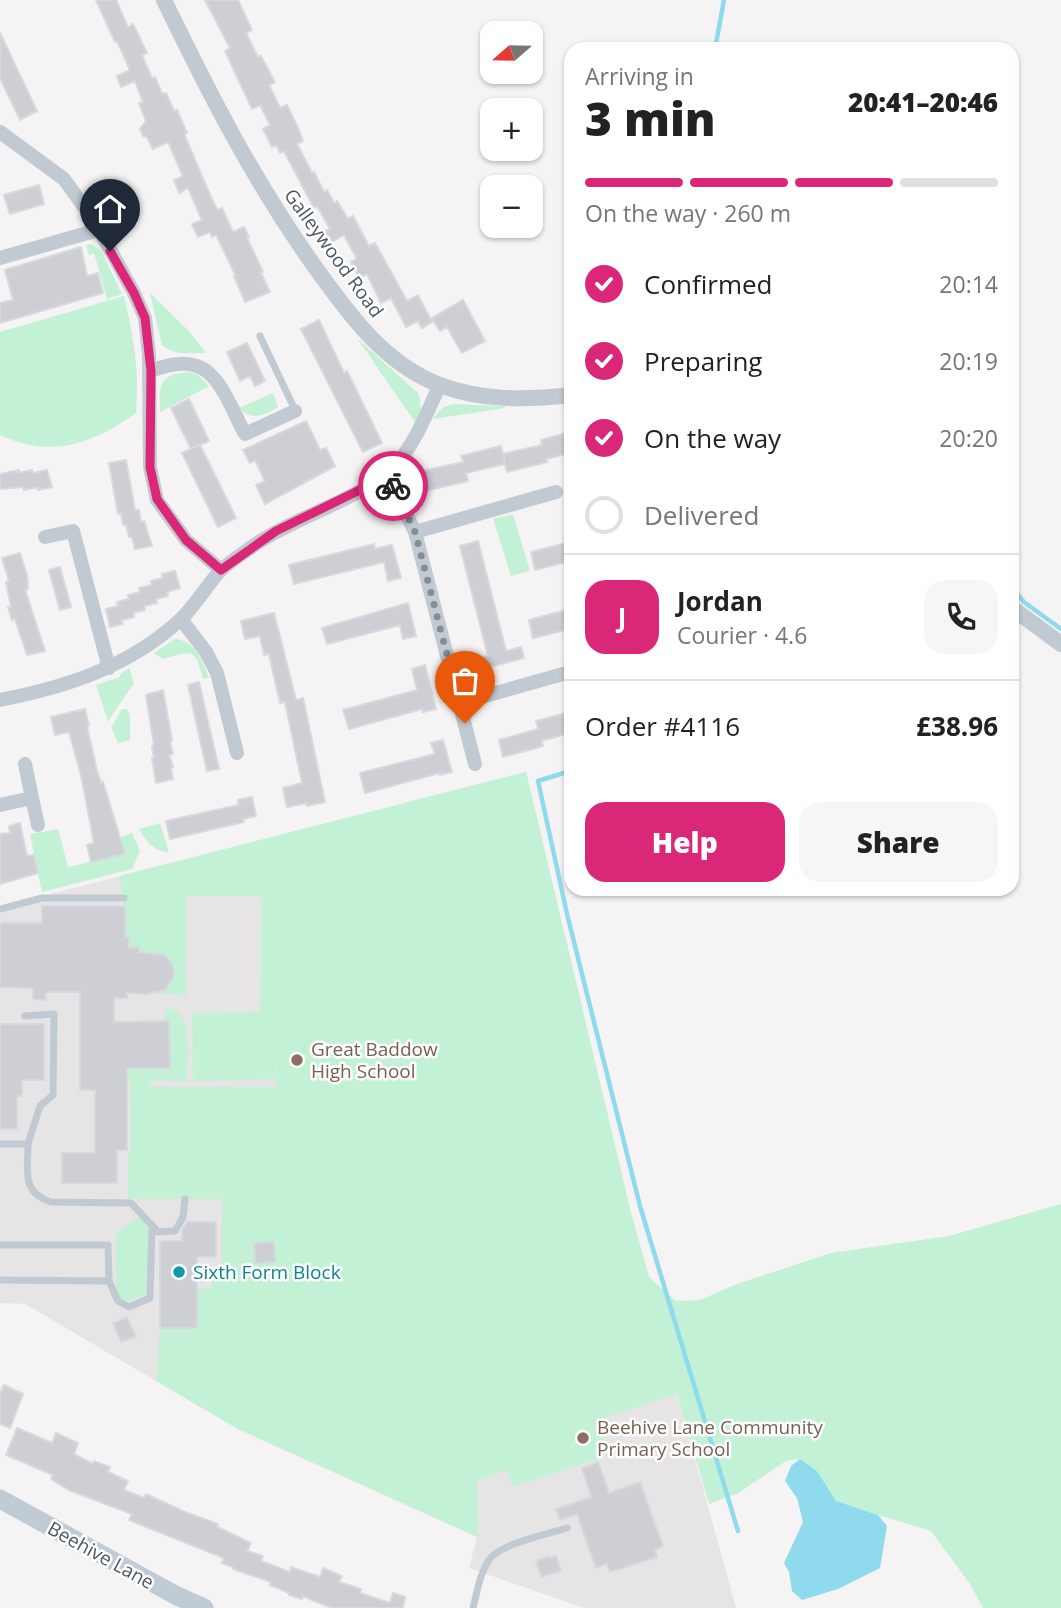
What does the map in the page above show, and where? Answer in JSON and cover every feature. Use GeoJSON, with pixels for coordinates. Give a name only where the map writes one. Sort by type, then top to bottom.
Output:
{"type":"FeatureCollection","features":[{"type":"Feature","properties":{"kind":"main road","name":"Beehive Lane"},"geometry":{"type":"LineString","coordinates":[[1,1502],[204,1608]]}},
{"type":"Feature","properties":{"kind":"street","name":"Galleywood Road"},"geometry":{"type":"LineString","coordinates":[[164,0],[236,144],[276,212],[360,328],[391,355],[440,385],[495,398],[531,400],[564,396]]}},
{"type":"Feature","properties":{"kind":"street"},"geometry":{"type":"LineString","coordinates":[[0,132],[64,179],[95,222],[134,293],[145,318],[151,371],[150,467],[157,499],[186,540],[221,570]]}},
{"type":"Feature","properties":{"kind":"street"},"geometry":{"type":"LineString","coordinates":[[0,258],[98,230]]}},
{"type":"Feature","properties":{"kind":"street"},"geometry":{"type":"LineString","coordinates":[[151,371],[170,363],[193,364],[214,376],[245,433],[295,411]]}},
{"type":"Feature","properties":{"kind":"street"},"geometry":{"type":"LineString","coordinates":[[0,700],[66,686],[109,668],[154,640],[181,619],[221,570],[276,531],[372,484],[398,462],[440,385]]}},
{"type":"Feature","properties":{"kind":"street"},"geometry":{"type":"LineString","coordinates":[[386,473],[415,532],[475,764]]}},
{"type":"Feature","properties":{"kind":"street"},"geometry":{"type":"LineString","coordinates":[[415,532],[556,492]]}},
{"type":"Feature","properties":{"kind":"street"},"geometry":{"type":"LineString","coordinates":[[45,537],[74,531],[109,668]]}},
{"type":"Feature","properties":{"kind":"street"},"geometry":{"type":"LineString","coordinates":[[1019,613],[1061,644]]}},
{"type":"Feature","properties":{"kind":"street"},"geometry":{"type":"LineString","coordinates":[[181,619],[206,652],[217,673],[237,753]]}},
{"type":"Feature","properties":{"kind":"street"},"geometry":{"type":"LineString","coordinates":[[460,703],[564,675]]}},
{"type":"Feature","properties":{"kind":"street"},"geometry":{"type":"LineString","coordinates":[[25,764],[38,825]]}},
{"type":"Feature","properties":{"kind":"street"},"geometry":{"type":"LineString","coordinates":[[0,805],[32,798]]}},
{"type":"Feature","properties":{"kind":"lane"},"geometry":{"type":"LineString","coordinates":[[260,336],[295,411]]}},
{"type":"Feature","properties":{"kind":"lane"},"geometry":{"type":"LineString","coordinates":[[0,909],[42,898],[124,898]]}},
{"type":"Feature","properties":{"kind":"lane"},"geometry":{"type":"LineString","coordinates":[[25,1016],[54,1014],[53,1095],[40,1106],[28,1144],[28,1182],[32,1192],[40,1199],[51,1202],[131,1203],[158,1232],[175,1231],[183,1217],[184,1199]]}},
{"type":"Feature","properties":{"kind":"lane"},"geometry":{"type":"LineString","coordinates":[[0,1144],[28,1144]]}},
{"type":"Feature","properties":{"kind":"lane"},"geometry":{"type":"LineString","coordinates":[[0,1245],[108,1245],[108,1281],[118,1301],[129,1307],[150,1298],[152,1226]]}},
{"type":"Feature","properties":{"kind":"lane"},"geometry":{"type":"LineString","coordinates":[[0,1280],[108,1281]]}},
{"type":"Feature","properties":{"kind":"lane"},"geometry":{"type":"LineString","coordinates":[[473,1608],[483,1571],[491,1556],[505,1548],[567,1528]]}},
{"type":"Feature","properties":{"kind":"shaded area","name":"Great Baddow High School"},"geometry":{"type":"Polygon","coordinates":[[[526,772],[631,1213],[649,1277],[649,1292],[736,1608],[584,1608],[469,1568],[477,1537],[238,1429],[25,1304],[0,1303],[0,907],[526,772]]]}},
{"type":"Feature","properties":{"kind":"green space"},"geometry":{"type":"Polygon","coordinates":[[[91,244],[102,252],[122,294],[107,299],[94,253],[89,255],[86,245],[91,244]]]}},
{"type":"Feature","properties":{"kind":"green space"},"geometry":{"type":"Polygon","coordinates":[[[150,293],[189,331],[206,353],[177,352],[162,345],[150,293]]]}},
{"type":"Feature","properties":{"kind":"green space"},"geometry":{"type":"Polygon","coordinates":[[[124,296],[135,354],[136,413],[103,433],[71,445],[37,446],[0,435],[0,332],[124,296]]]}},
{"type":"Feature","properties":{"kind":"green space"},"geometry":{"type":"Polygon","coordinates":[[[357,338],[419,394],[421,411],[415,422],[357,338]]]}},
{"type":"Feature","properties":{"kind":"green space"},"geometry":{"type":"Polygon","coordinates":[[[189,372],[198,375],[209,386],[160,412],[163,382],[172,375],[189,372]]]}},
{"type":"Feature","properties":{"kind":"green space"},"geometry":{"type":"Polygon","coordinates":[[[273,393],[278,407],[268,412],[253,416],[239,408],[273,393]]]}},
{"type":"Feature","properties":{"kind":"green space"},"geometry":{"type":"Polygon","coordinates":[[[452,404],[505,408],[433,419],[442,408],[452,404]]]}},
{"type":"Feature","properties":{"kind":"green space"},"geometry":{"type":"Polygon","coordinates":[[[513,514],[530,571],[511,576],[493,519],[513,514]]]}},
{"type":"Feature","properties":{"kind":"green space"},"geometry":{"type":"Polygon","coordinates":[[[175,639],[193,648],[209,678],[203,679],[197,659],[192,654],[184,653],[163,659],[154,653],[175,639]]]}},
{"type":"Feature","properties":{"kind":"green space"},"geometry":{"type":"Polygon","coordinates":[[[129,668],[134,683],[108,721],[96,685],[120,677],[120,674],[129,668]]]}},
{"type":"Feature","properties":{"kind":"green space"},"geometry":{"type":"Polygon","coordinates":[[[122,709],[127,709],[130,715],[130,740],[118,743],[111,727],[122,709]]]}},
{"type":"Feature","properties":{"kind":"green space","name":"Great Baddow High School"},"geometry":{"type":"Polygon","coordinates":[[[526,772],[631,1213],[649,1277],[676,1301],[700,1300],[737,1284],[831,1253],[949,1236],[1061,1204],[1061,1608],[983,1608],[970,1584],[931,1531],[836,1502],[817,1471],[800,1459],[786,1461],[738,1493],[709,1504],[677,1394],[605,1417],[608,1431],[597,1452],[599,1458],[513,1487],[507,1470],[477,1481],[478,1537],[238,1429],[156,1381],[160,1328],[197,1328],[197,1288],[211,1288],[212,1278],[222,1277],[222,1199],[128,1199],[128,1154],[131,1153],[130,1080],[114,1080],[114,1068],[169,1068],[169,1022],[164,1021],[165,1009],[175,1010],[185,1025],[188,1048],[187,1081],[151,1080],[151,1087],[276,1087],[276,1061],[275,1079],[193,1081],[192,1013],[260,1012],[261,896],[186,896],[186,996],[159,993],[170,986],[174,970],[164,955],[148,952],[139,955],[139,948],[129,948],[129,938],[125,936],[125,906],[119,876],[526,772]]]}},
{"type":"Feature","properties":{"kind":"green space"},"geometry":{"type":"Polygon","coordinates":[[[160,823],[169,852],[155,848],[139,829],[160,823]]]}},
{"type":"Feature","properties":{"kind":"green space"},"geometry":{"type":"Polygon","coordinates":[[[58,829],[68,867],[124,854],[121,837],[132,833],[140,851],[132,869],[42,892],[30,834],[58,829]]]}},
{"type":"Feature","properties":{"kind":"green space"},"geometry":{"type":"Polygon","coordinates":[[[142,1215],[152,1226],[151,1292],[125,1302],[116,1292],[116,1234],[142,1215]]]}},
{"type":"Feature","properties":{"kind":"water"},"geometry":{"type":"Polygon","coordinates":[[[800,1459],[817,1471],[836,1501],[878,1515],[887,1526],[880,1568],[838,1589],[802,1600],[792,1591],[789,1572],[784,1563],[803,1522],[797,1498],[785,1481],[791,1466],[800,1459]]]}},
{"type":"Feature","properties":{"kind":"building"},"geometry":{"type":"Polygon","coordinates":[[[96,0],[116,0],[128,27],[133,24],[147,53],[142,55],[152,78],[155,77],[162,94],[166,93],[174,111],[177,110],[187,133],[184,134],[214,204],[218,210],[222,208],[233,232],[244,227],[270,292],[245,302],[216,235],[212,237],[210,232],[198,237],[192,224],[202,220],[188,188],[179,193],[174,180],[183,176],[168,142],[153,149],[140,129],[146,121],[139,103],[143,102],[135,81],[121,87],[117,76],[130,70],[96,0]]]}},
{"type":"Feature","properties":{"kind":"building"},"geometry":{"type":"Polygon","coordinates":[[[205,0],[238,0],[252,30],[246,33],[275,82],[269,85],[280,108],[287,105],[299,130],[303,141],[297,144],[312,173],[314,172],[324,192],[327,190],[334,203],[337,201],[348,219],[353,216],[369,246],[375,243],[407,301],[418,295],[432,322],[422,328],[418,321],[406,327],[391,298],[381,303],[367,274],[359,278],[351,262],[357,259],[344,235],[328,244],[322,233],[330,229],[317,206],[314,208],[284,151],[280,153],[276,145],[272,147],[263,129],[270,125],[260,105],[252,109],[225,51],[230,48],[205,0]]]}},
{"type":"Feature","properties":{"kind":"building"},"geometry":{"type":"Polygon","coordinates":[[[0,33],[37,111],[20,120],[0,78],[0,33]]]}},
{"type":"Feature","properties":{"kind":"building"},"geometry":{"type":"Polygon","coordinates":[[[39,185],[44,204],[10,214],[4,195],[39,185]]]}},
{"type":"Feature","properties":{"kind":"building"},"geometry":{"type":"Polygon","coordinates":[[[81,247],[87,276],[98,273],[103,293],[0,323],[0,303],[13,300],[5,270],[81,247]]]}},
{"type":"Feature","properties":{"kind":"building"},"geometry":{"type":"Polygon","coordinates":[[[463,300],[485,341],[462,353],[447,327],[440,331],[432,318],[463,300]]]}},
{"type":"Feature","properties":{"kind":"building"},"geometry":{"type":"Polygon","coordinates":[[[319,320],[382,443],[363,452],[301,329],[319,320]]]}},
{"type":"Feature","properties":{"kind":"building"},"geometry":{"type":"Polygon","coordinates":[[[247,343],[265,381],[255,386],[250,376],[240,381],[227,352],[247,343]]]}},
{"type":"Feature","properties":{"kind":"building"},"geometry":{"type":"Polygon","coordinates":[[[189,399],[209,441],[191,449],[171,408],[189,399]]]}},
{"type":"Feature","properties":{"kind":"building"},"geometry":{"type":"Polygon","coordinates":[[[306,421],[320,450],[326,448],[335,466],[265,504],[256,485],[265,481],[255,460],[250,463],[243,450],[306,421]]]}},
{"type":"Feature","properties":{"kind":"building"},"geometry":{"type":"Polygon","coordinates":[[[564,434],[564,454],[546,459],[547,462],[507,472],[505,464],[466,473],[468,481],[425,491],[421,471],[464,462],[461,456],[501,446],[505,463],[503,454],[542,445],[541,440],[564,434]]]}},
{"type":"Feature","properties":{"kind":"building"},"geometry":{"type":"Polygon","coordinates":[[[200,445],[236,518],[218,527],[182,453],[200,445]]]}},
{"type":"Feature","properties":{"kind":"building"},"geometry":{"type":"Polygon","coordinates":[[[126,460],[135,510],[139,510],[141,522],[144,521],[152,546],[135,549],[126,525],[123,525],[121,513],[118,514],[109,463],[126,460]]]}},
{"type":"Feature","properties":{"kind":"building"},"geometry":{"type":"Polygon","coordinates":[[[19,470],[19,473],[32,470],[33,473],[47,470],[52,487],[38,490],[37,487],[24,490],[23,487],[0,489],[0,474],[19,470]]]}},
{"type":"Feature","properties":{"kind":"building"},"geometry":{"type":"Polygon","coordinates":[[[478,541],[506,651],[521,647],[524,658],[487,668],[484,657],[488,656],[460,546],[478,541]]]}},
{"type":"Feature","properties":{"kind":"building"},"geometry":{"type":"Polygon","coordinates":[[[374,544],[375,549],[392,545],[401,578],[388,581],[384,562],[294,584],[289,565],[374,544]]]}},
{"type":"Feature","properties":{"kind":"building"},"geometry":{"type":"Polygon","coordinates":[[[564,544],[564,563],[535,570],[531,552],[564,544]]]}},
{"type":"Feature","properties":{"kind":"building"},"geometry":{"type":"Polygon","coordinates":[[[20,553],[27,576],[28,589],[25,590],[45,651],[27,655],[8,607],[11,607],[6,582],[9,581],[2,558],[20,553]]]}},
{"type":"Feature","properties":{"kind":"building"},"geometry":{"type":"Polygon","coordinates":[[[60,567],[71,607],[60,610],[49,570],[60,567]]]}},
{"type":"Feature","properties":{"kind":"building"},"geometry":{"type":"Polygon","coordinates":[[[175,571],[180,588],[167,592],[168,596],[156,599],[157,603],[144,606],[145,610],[133,613],[134,617],[121,620],[123,624],[110,627],[106,609],[129,599],[128,595],[140,592],[139,588],[152,585],[151,581],[163,578],[162,574],[175,571]]]}},
{"type":"Feature","properties":{"kind":"building"},"geometry":{"type":"Polygon","coordinates":[[[408,603],[416,636],[403,639],[400,625],[327,644],[322,628],[408,603]]]}},
{"type":"Feature","properties":{"kind":"building"},"geometry":{"type":"Polygon","coordinates":[[[564,611],[564,630],[533,638],[529,620],[564,611]]]}},
{"type":"Feature","properties":{"kind":"building"},"geometry":{"type":"Polygon","coordinates":[[[274,613],[296,700],[303,698],[325,802],[307,806],[307,803],[287,807],[283,788],[302,783],[285,702],[280,703],[269,654],[264,655],[260,636],[245,639],[241,621],[274,613]]]}},
{"type":"Feature","properties":{"kind":"building"},"geometry":{"type":"Polygon","coordinates":[[[425,665],[436,709],[423,712],[422,709],[349,729],[343,710],[417,690],[412,669],[425,665]]]}},
{"type":"Feature","properties":{"kind":"building"},"geometry":{"type":"Polygon","coordinates":[[[199,682],[219,769],[207,771],[188,685],[199,682]]]}},
{"type":"Feature","properties":{"kind":"building"},"geometry":{"type":"Polygon","coordinates":[[[163,690],[172,741],[173,754],[169,755],[173,779],[156,783],[152,758],[154,745],[146,695],[163,690]]]}},
{"type":"Feature","properties":{"kind":"building"},"geometry":{"type":"Polygon","coordinates":[[[85,709],[97,771],[101,783],[103,782],[125,854],[91,862],[87,845],[94,843],[81,775],[69,732],[55,735],[51,717],[85,709]]]}},
{"type":"Feature","properties":{"kind":"building"},"geometry":{"type":"Polygon","coordinates":[[[564,714],[564,735],[541,741],[543,746],[503,757],[499,740],[538,729],[536,721],[564,714]]]}},
{"type":"Feature","properties":{"kind":"building"},"geometry":{"type":"Polygon","coordinates":[[[443,740],[452,772],[365,793],[360,773],[435,754],[431,743],[443,740]]]}},
{"type":"Feature","properties":{"kind":"building"},"geometry":{"type":"Polygon","coordinates":[[[252,797],[256,816],[243,819],[244,822],[170,839],[166,821],[239,805],[238,800],[252,797]]]}},
{"type":"Feature","properties":{"kind":"building"},"geometry":{"type":"Polygon","coordinates":[[[20,823],[27,856],[34,855],[38,873],[0,884],[0,834],[10,833],[9,826],[20,823]]]}},
{"type":"Feature","properties":{"kind":"building"},"geometry":{"type":"Polygon","coordinates":[[[42,906],[125,906],[125,936],[129,938],[129,948],[139,947],[139,952],[164,955],[171,962],[174,971],[165,990],[147,994],[127,993],[127,998],[114,998],[114,1022],[169,1021],[170,1068],[127,1068],[127,1150],[117,1150],[117,1183],[62,1183],[62,1153],[95,1153],[95,1090],[80,1090],[80,992],[46,992],[46,1000],[33,999],[33,988],[0,987],[0,923],[42,923],[42,906]]]}},
{"type":"Feature","properties":{"kind":"building"},"geometry":{"type":"Polygon","coordinates":[[[0,1024],[44,1024],[44,1080],[22,1080],[22,1096],[17,1096],[17,1129],[0,1129],[0,1024]]]}},
{"type":"Feature","properties":{"kind":"building","name":"Sixth Form Block"},"geometry":{"type":"Polygon","coordinates":[[[187,1222],[216,1222],[216,1257],[197,1257],[197,1328],[160,1328],[160,1241],[182,1241],[182,1231],[187,1222]]]}},
{"type":"Feature","properties":{"kind":"building"},"geometry":{"type":"Polygon","coordinates":[[[274,1242],[275,1262],[255,1263],[254,1243],[274,1242]]]}},
{"type":"Feature","properties":{"kind":"building"},"geometry":{"type":"Polygon","coordinates":[[[127,1317],[136,1336],[121,1342],[113,1323],[127,1317]]]}},
{"type":"Feature","properties":{"kind":"building"},"geometry":{"type":"Polygon","coordinates":[[[4,1385],[23,1394],[10,1428],[0,1424],[0,1393],[4,1385]]]}},
{"type":"Feature","properties":{"kind":"building"},"geometry":{"type":"Polygon","coordinates":[[[17,1428],[52,1443],[56,1433],[78,1443],[74,1454],[93,1464],[94,1461],[110,1467],[108,1472],[128,1481],[124,1490],[144,1498],[146,1494],[218,1524],[217,1527],[251,1543],[247,1551],[263,1556],[261,1561],[290,1572],[291,1567],[320,1577],[323,1568],[342,1576],[339,1582],[361,1589],[360,1593],[390,1603],[393,1593],[405,1597],[403,1608],[332,1608],[302,1596],[302,1599],[289,1595],[270,1585],[271,1582],[233,1569],[222,1563],[224,1558],[129,1520],[132,1514],[69,1490],[51,1479],[53,1475],[6,1455],[17,1428]]]}},
{"type":"Feature","properties":{"kind":"building"},"geometry":{"type":"Polygon","coordinates":[[[598,1462],[609,1493],[640,1482],[663,1546],[655,1550],[657,1557],[610,1572],[607,1564],[596,1568],[577,1514],[560,1520],[556,1509],[591,1497],[582,1468],[598,1462]]]}},
{"type":"Feature","properties":{"kind":"building"},"geometry":{"type":"Polygon","coordinates":[[[556,1556],[561,1571],[541,1577],[536,1561],[556,1556]]]}},
{"type":"Feature","properties":{"kind":"waterway"},"geometry":{"type":"LineString","coordinates":[[716,42],[724,0]]}},
{"type":"Feature","properties":{"kind":"waterway"},"geometry":{"type":"LineString","coordinates":[[1019,596],[1061,629]]}},
{"type":"Feature","properties":{"kind":"waterway"},"geometry":{"type":"LineString","coordinates":[[564,773],[538,781],[567,914],[640,1206],[738,1531]]}},
{"type":"Feature","properties":{"kind":"way so far"},"geometry":{"type":"LineString","coordinates":[[393,486],[415,532],[465,723]]}},
{"type":"Feature","properties":{"kind":"place","name":"Great Baddow High School"},"geometry":{"type":"Point","coordinates":[297,1060]}},
{"type":"Feature","properties":{"kind":"place","name":"Sixth Form Block"},"geometry":{"type":"Point","coordinates":[179,1272]}},
{"type":"Feature","properties":{"kind":"place","name":"Beehive Lane Community Primary School"},"geometry":{"type":"Point","coordinates":[583,1438]}},
{"type":"Feature","properties":{"kind":"route"},"geometry":{"type":"LineString","coordinates":[[110,251],[145,318],[151,371],[150,467],[157,499],[186,540],[221,570],[276,531],[372,484],[386,473],[393,486]]}}]}
